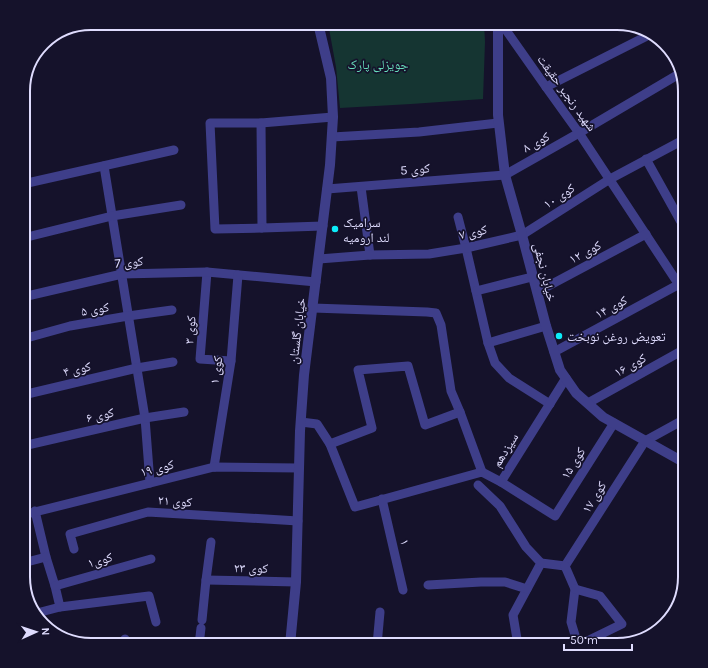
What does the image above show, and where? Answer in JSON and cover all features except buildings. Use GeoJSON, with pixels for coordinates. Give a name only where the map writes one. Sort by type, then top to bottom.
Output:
{"type":"FeatureCollection","features":[{"type":"Feature","properties":{"kind":"street","name":"خیابان گلستان"},"geometry":{"type":"LineString","coordinates":[[291,638],[296,582],[299,468],[304,375],[330,165],[333,117],[331,78],[320,30]]}},
{"type":"Feature","properties":{"kind":"street","name":"خیابان نجفی"},"geometry":{"type":"LineString","coordinates":[[500,30],[498,123],[505,175],[532,277],[560,370],[576,393],[603,417],[678,458]]}},
{"type":"Feature","properties":{"kind":"street","name":"شهید رنجبر حقیقت"},"geometry":{"type":"LineString","coordinates":[[505,30],[580,133],[646,234],[678,278]]}},
{"type":"Feature","properties":{"kind":"street"},"geometry":{"type":"LineString","coordinates":[[546,87],[645,37]]}},
{"type":"Feature","properties":{"kind":"street","name":"کوی ۸"},"geometry":{"type":"LineString","coordinates":[[505,175],[580,133],[676,76]]}},
{"type":"Feature","properties":{"kind":"street"},"geometry":{"type":"LineString","coordinates":[[323,226],[215,229],[210,123],[261,122],[333,117]]}},
{"type":"Feature","properties":{"kind":"street"},"geometry":{"type":"LineString","coordinates":[[261,122],[262,228]]}},
{"type":"Feature","properties":{"kind":"street"},"geometry":{"type":"LineString","coordinates":[[332,137],[419,132],[498,123]]}},
{"type":"Feature","properties":{"kind":"street","name":"کوی ۱۰"},"geometry":{"type":"LineString","coordinates":[[522,235],[610,179],[678,143]]}},
{"type":"Feature","properties":{"kind":"street"},"geometry":{"type":"LineString","coordinates":[[30,182],[174,150]]}},
{"type":"Feature","properties":{"kind":"street"},"geometry":{"type":"LineString","coordinates":[[646,159],[678,216]]}},
{"type":"Feature","properties":{"kind":"street"},"geometry":{"type":"LineString","coordinates":[[104,166],[145,418],[150,483]]}},
{"type":"Feature","properties":{"kind":"street","name":"کوی 5"},"geometry":{"type":"LineString","coordinates":[[327,189],[505,175]]}},
{"type":"Feature","properties":{"kind":"street"},"geometry":{"type":"LineString","coordinates":[[361,187],[370,255]]}},
{"type":"Feature","properties":{"kind":"street"},"geometry":{"type":"LineString","coordinates":[[30,236],[112,216],[181,205]]}},
{"type":"Feature","properties":{"kind":"street"},"geometry":{"type":"LineString","coordinates":[[458,217],[488,343],[495,363],[509,378],[550,404]]}},
{"type":"Feature","properties":{"kind":"street","name":"کوی ۱۲"},"geometry":{"type":"LineString","coordinates":[[537,292],[646,234]]}},
{"type":"Feature","properties":{"kind":"street","name":"کوی ۷"},"geometry":{"type":"LineString","coordinates":[[319,259],[370,255],[429,254],[466,248],[522,235]]}},
{"type":"Feature","properties":{"kind":"street","name":"کوی 7"},"geometry":{"type":"LineString","coordinates":[[30,295],[122,274],[207,272],[238,275]]}},
{"type":"Feature","properties":{"kind":"street","name":"کوی ۳"},"geometry":{"type":"LineString","coordinates":[[207,272],[200,358],[231,361]]}},
{"type":"Feature","properties":{"kind":"street"},"geometry":{"type":"LineString","coordinates":[[238,275],[316,282]]}},
{"type":"Feature","properties":{"kind":"street","name":"کوی ۱"},"geometry":{"type":"LineString","coordinates":[[214,467],[231,361],[238,275]]}},
{"type":"Feature","properties":{"kind":"street"},"geometry":{"type":"LineString","coordinates":[[476,291],[532,277]]}},
{"type":"Feature","properties":{"kind":"street","name":"کوی ۱۴"},"geometry":{"type":"LineString","coordinates":[[554,352],[678,285]]}},
{"type":"Feature","properties":{"kind":"street"},"geometry":{"type":"LineString","coordinates":[[313,308],[436,313],[441,325],[451,391],[482,472],[501,482]]}},
{"type":"Feature","properties":{"kind":"street","name":"کوی ۵"},"geometry":{"type":"LineString","coordinates":[[30,337],[70,326],[172,310]]}},
{"type":"Feature","properties":{"kind":"street"},"geometry":{"type":"LineString","coordinates":[[488,343],[546,326]]}},
{"type":"Feature","properties":{"kind":"street","name":"کوی ۱۶"},"geometry":{"type":"LineString","coordinates":[[588,403],[678,354]]}},
{"type":"Feature","properties":{"kind":"street","name":"کوی ۴"},"geometry":{"type":"LineString","coordinates":[[30,393],[137,368],[173,362]]}},
{"type":"Feature","properties":{"kind":"street"},"geometry":{"type":"LineString","coordinates":[[330,444],[372,428],[358,370],[408,366],[424,425],[460,412]]}},
{"type":"Feature","properties":{"kind":"street","name":"سیزدهم"},"geometry":{"type":"LineString","coordinates":[[555,516],[501,482],[566,378]]}},
{"type":"Feature","properties":{"kind":"street","name":"کوی ۶"},"geometry":{"type":"LineString","coordinates":[[30,444],[145,418],[184,412]]}},
{"type":"Feature","properties":{"kind":"street"},"geometry":{"type":"LineString","coordinates":[[301,422],[317,424],[330,444],[355,507],[482,472]]}},
{"type":"Feature","properties":{"kind":"street","name":"کوی ۱۵"},"geometry":{"type":"LineString","coordinates":[[555,516],[614,423]]}},
{"type":"Feature","properties":{"kind":"street"},"geometry":{"type":"LineString","coordinates":[[645,441],[678,423]]}},
{"type":"Feature","properties":{"kind":"street","name":"کوی ۱۷"},"geometry":{"type":"LineString","coordinates":[[565,566],[645,441]]}},
{"type":"Feature","properties":{"kind":"street","name":"کوی ۱۹"},"geometry":{"type":"LineString","coordinates":[[30,512],[214,467],[299,468]]}},
{"type":"Feature","properties":{"kind":"street"},"geometry":{"type":"LineString","coordinates":[[478,485],[500,506],[526,547],[542,563],[565,566],[575,589],[571,622],[576,638]]}},
{"type":"Feature","properties":{"kind":"street","name":"۱"},"geometry":{"type":"LineString","coordinates":[[382,499],[403,590]]}},
{"type":"Feature","properties":{"kind":"street"},"geometry":{"type":"LineString","coordinates":[[35,511],[60,607]]}},
{"type":"Feature","properties":{"kind":"street","name":"کوی ۲۱"},"geometry":{"type":"LineString","coordinates":[[74,549],[70,534],[148,512],[298,521]]}},
{"type":"Feature","properties":{"kind":"street"},"geometry":{"type":"LineString","coordinates":[[201,638],[211,542]]}},
{"type":"Feature","properties":{"kind":"street"},"geometry":{"type":"LineString","coordinates":[[30,560],[46,557]]}},
{"type":"Feature","properties":{"kind":"street","name":"کوی۱"},"geometry":{"type":"LineString","coordinates":[[55,586],[151,559]]}},
{"type":"Feature","properties":{"kind":"street"},"geometry":{"type":"LineString","coordinates":[[517,638],[513,615],[542,563]]}},
{"type":"Feature","properties":{"kind":"street","name":"کوی ۲۳"},"geometry":{"type":"LineString","coordinates":[[206,580],[296,582]]}},
{"type":"Feature","properties":{"kind":"street"},"geometry":{"type":"LineString","coordinates":[[428,585],[505,582],[527,589]]}},
{"type":"Feature","properties":{"kind":"street"},"geometry":{"type":"LineString","coordinates":[[575,589],[600,596],[622,624],[593,638]]}},
{"type":"Feature","properties":{"kind":"street"},"geometry":{"type":"LineString","coordinates":[[41,612],[60,607],[149,596],[156,622]]}},
{"type":"Feature","properties":{"kind":"street"},"geometry":{"type":"LineString","coordinates":[[378,638],[380,612]]}},
{"type":"Feature","properties":{"kind":"green space","name":"جویزلی پارک"},"geometry":{"type":"Polygon","coordinates":[[[329,30],[484,30],[483,99],[340,108],[336,67],[329,30]]]}},
{"type":"Feature","properties":{"kind":"place","name":"سرامیک لند ارومیه"},"geometry":{"type":"Point","coordinates":[335,229]}},
{"type":"Feature","properties":{"kind":"place","name":"تعویض روغن نوبخت"},"geometry":{"type":"Point","coordinates":[559,336]}}]}
